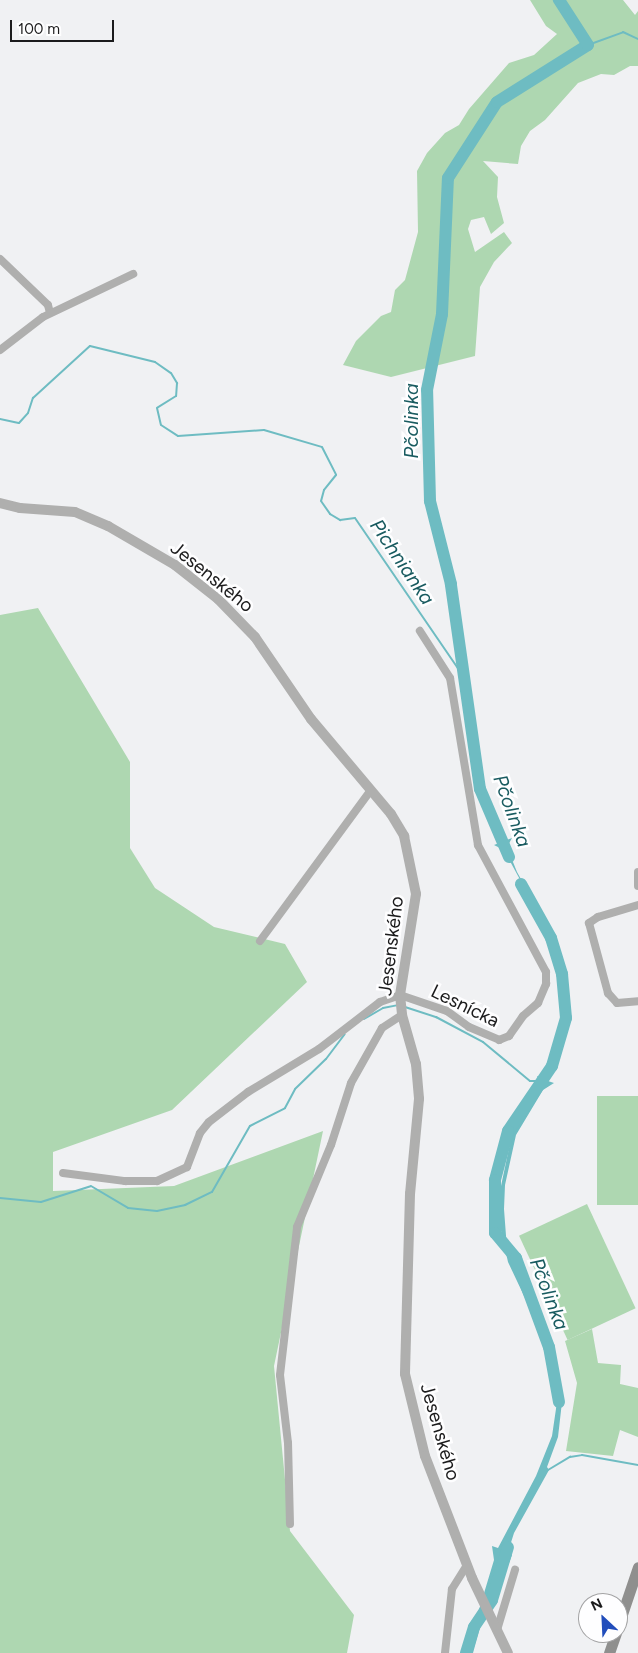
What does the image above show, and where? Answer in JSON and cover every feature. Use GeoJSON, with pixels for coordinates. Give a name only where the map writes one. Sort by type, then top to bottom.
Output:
{"type":"FeatureCollection","features":[{"type":"Feature","properties":{"kind":"main road"},"geometry":{"type":"LineString","coordinates":[[628,1605],[634,1592],[638,1567]]}},
{"type":"Feature","properties":{"kind":"street"},"geometry":{"type":"LineString","coordinates":[[0,259],[48,305],[50,313]]}},
{"type":"Feature","properties":{"kind":"street"},"geometry":{"type":"LineString","coordinates":[[0,350],[50,313],[133,274]]}},
{"type":"Feature","properties":{"kind":"street","name":"Jesenského"},"geometry":{"type":"LineString","coordinates":[[0,503],[20,508],[75,512],[108,526],[175,565],[218,599],[250,632],[311,719],[391,814],[404,836],[416,884],[400,995],[402,1016],[416,1064],[419,1100],[410,1194],[405,1374],[425,1456],[472,1578],[508,1653]]}},
{"type":"Feature","properties":{"kind":"street","name":"Lesnícka"},"geometry":{"type":"LineString","coordinates":[[63,1173],[126,1182],[157,1181],[187,1167],[200,1133],[209,1122],[248,1092],[319,1049],[380,1002],[400,995],[448,1011],[469,1028],[499,1040],[509,1036],[523,1016],[538,1003],[546,984],[546,972],[478,845],[450,678],[420,630]]}},
{"type":"Feature","properties":{"kind":"street"},"geometry":{"type":"LineString","coordinates":[[260,941],[370,791]]}},
{"type":"Feature","properties":{"kind":"street"},"geometry":{"type":"LineString","coordinates":[[638,872],[638,886]]}},
{"type":"Feature","properties":{"kind":"street"},"geometry":{"type":"LineString","coordinates":[[638,905],[598,917],[589,923],[608,993],[617,1003],[638,1001]]}},
{"type":"Feature","properties":{"kind":"street"},"geometry":{"type":"LineString","coordinates":[[290,1524],[288,1443],[280,1374],[298,1227],[331,1145],[351,1083],[382,1028],[402,1016]]}},
{"type":"Feature","properties":{"kind":"street"},"geometry":{"type":"LineString","coordinates":[[445,1653],[452,1589],[467,1565]]}},
{"type":"Feature","properties":{"kind":"street"},"geometry":{"type":"LineString","coordinates":[[496,1630],[515,1570]]}},
{"type":"Feature","properties":{"kind":"green space"},"geometry":{"type":"Polygon","coordinates":[[[530,0],[623,0],[635,15],[638,11],[638,66],[630,66],[614,75],[601,74],[578,83],[545,120],[530,131],[521,146],[518,164],[483,161],[498,177],[497,197],[504,223],[491,234],[484,217],[471,220],[468,229],[475,252],[504,232],[512,243],[494,262],[480,287],[475,356],[391,377],[343,365],[356,341],[381,316],[391,312],[395,290],[405,280],[418,232],[417,171],[427,153],[445,133],[459,125],[469,109],[509,63],[534,55],[557,34],[546,26],[530,0]]]}},
{"type":"Feature","properties":{"kind":"green space"},"geometry":{"type":"Polygon","coordinates":[[[38,608],[130,762],[130,848],[155,888],[214,927],[285,944],[307,982],[172,1110],[53,1152],[53,1191],[174,1186],[323,1131],[274,1366],[290,1531],[354,1615],[347,1653],[0,1653],[0,615],[38,608]]]}},
{"type":"Feature","properties":{"kind":"green space"},"geometry":{"type":"Polygon","coordinates":[[[597,1096],[638,1096],[638,1205],[597,1205],[597,1096]]]}},
{"type":"Feature","properties":{"kind":"green space"},"geometry":{"type":"Polygon","coordinates":[[[587,1204],[636,1308],[568,1340],[519,1236],[587,1204]]]}},
{"type":"Feature","properties":{"kind":"green space"},"geometry":{"type":"Polygon","coordinates":[[[592,1329],[598,1363],[621,1365],[620,1384],[638,1388],[638,1437],[620,1430],[613,1456],[566,1451],[577,1383],[565,1341],[592,1329]]]}},
{"type":"Feature","properties":{"kind":"water"},"geometry":{"type":"Polygon","coordinates":[[[512,838],[507,847],[517,872],[552,934],[565,969],[569,992],[568,1031],[548,1081],[554,1083],[543,1090],[516,1135],[505,1185],[504,1209],[507,1249],[555,1352],[562,1402],[558,1437],[547,1467],[549,1470],[514,1533],[508,1552],[512,1555],[509,1563],[501,1562],[494,1578],[473,1653],[466,1653],[494,1560],[492,1546],[498,1548],[536,1476],[552,1436],[557,1402],[551,1353],[508,1262],[501,1231],[501,1186],[512,1134],[541,1087],[537,1076],[542,1078],[555,1053],[565,1030],[568,1012],[563,970],[550,935],[504,850],[494,845],[512,838]]]}},
{"type":"Feature","properties":{"kind":"waterway","name":"Pčolinka"},"geometry":{"type":"LineString","coordinates":[[509,857],[480,789],[451,584],[430,501],[427,390],[442,314],[448,178],[497,102],[588,45],[559,0]]}},
{"type":"Feature","properties":{"kind":"waterway"},"geometry":{"type":"LineString","coordinates":[[588,45],[623,32],[638,39]]}},
{"type":"Feature","properties":{"kind":"waterway","name":"Pichnianka"},"geometry":{"type":"LineString","coordinates":[[0,419],[19,423],[28,413],[33,398],[90,346],[155,362],[171,373],[177,383],[176,396],[157,408],[161,425],[178,436],[264,430],[322,447],[336,475],[324,490],[321,501],[330,514],[340,520],[355,518],[464,677]]}},
{"type":"Feature","properties":{"kind":"waterway","name":"Pčolinka"},"geometry":{"type":"LineString","coordinates":[[521,884],[551,938],[562,974],[566,1018],[552,1066],[508,1131],[495,1180],[495,1233],[516,1258],[549,1347],[559,1402]]}},
{"type":"Feature","properties":{"kind":"waterway"},"geometry":{"type":"LineString","coordinates":[[364,1019],[383,1008],[398,1005]]}},
{"type":"Feature","properties":{"kind":"waterway"},"geometry":{"type":"LineString","coordinates":[[405,1007],[436,1017],[483,1042],[530,1081],[541,1081]]}},
{"type":"Feature","properties":{"kind":"waterway"},"geometry":{"type":"LineString","coordinates":[[0,1198],[41,1202],[91,1186],[128,1208],[157,1211],[185,1205],[212,1192],[250,1126],[285,1108],[295,1089],[326,1059],[345,1034]]}},
{"type":"Feature","properties":{"kind":"waterway"},"geometry":{"type":"LineString","coordinates":[[548,1470],[570,1457],[582,1455],[638,1465]]}},
{"type":"Feature","properties":{"kind":"waterway","name":"Pčolinka"},"geometry":{"type":"LineString","coordinates":[[466,1653],[474,1627],[492,1600],[508,1547]]}}]}
